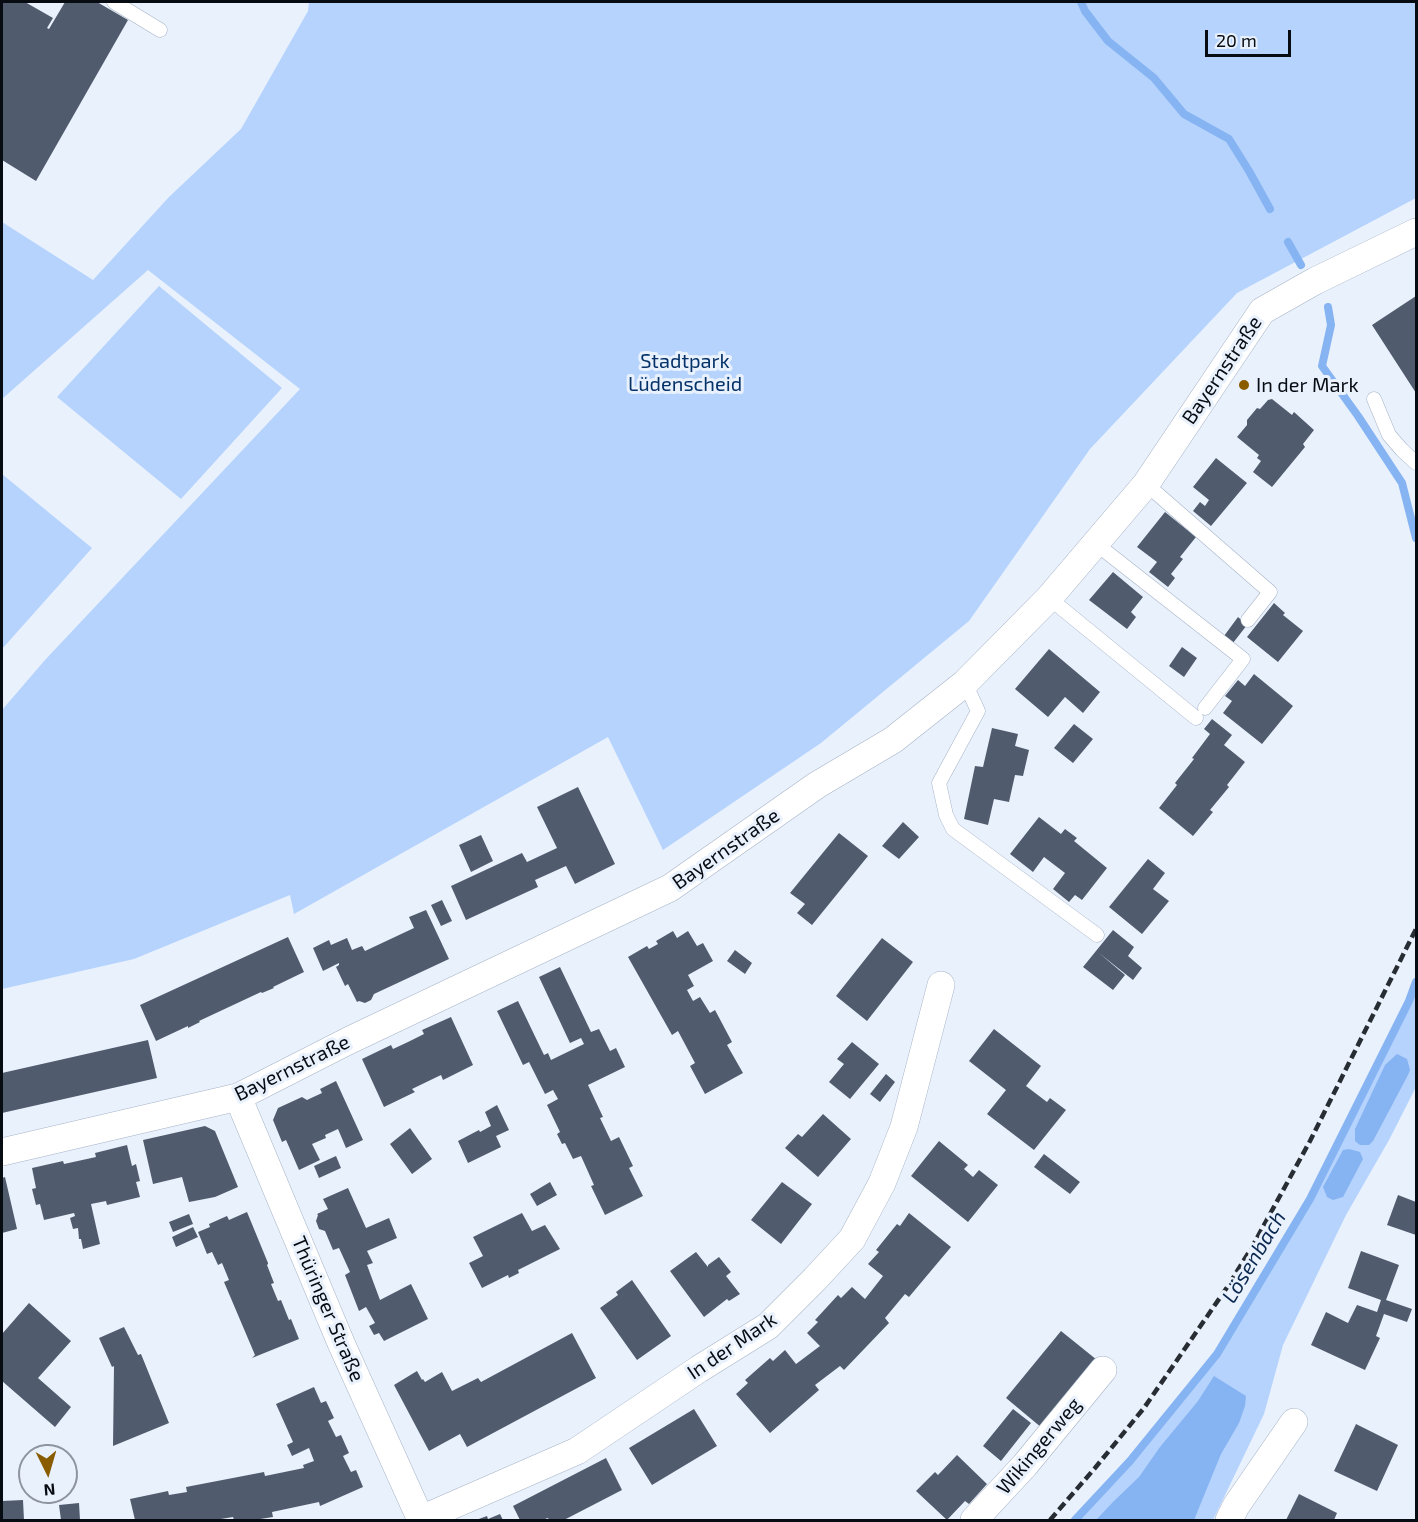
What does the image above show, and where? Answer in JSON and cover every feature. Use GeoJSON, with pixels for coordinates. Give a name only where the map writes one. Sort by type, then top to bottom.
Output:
{"type":"FeatureCollection","features":[{"type":"Feature","properties":{"kind":"street","name":"Bayernstraße"},"geometry":{"type":"LineString","coordinates":[[2,1152],[238,1097],[350,1040],[465,977],[670,888],[817,785],[892,740],[965,683],[1049,598],[1146,484],[1262,311],[1315,280],[1416,232]]}},
{"type":"Feature","properties":{"kind":"street","name":"In der Mark"},"geometry":{"type":"LineString","coordinates":[[420,1520],[577,1450],[768,1326],[815,1279],[852,1239],[882,1183],[904,1127],[941,985]]}},
{"type":"Feature","properties":{"kind":"street","name":"Thüringer Straße"},"geometry":{"type":"LineString","coordinates":[[238,1097],[353,1370],[420,1520]]}},
{"type":"Feature","properties":{"kind":"street","name":"Wikingerweg"},"geometry":{"type":"LineString","coordinates":[[974,1521],[1025,1465],[1103,1370]]}},
{"type":"Feature","properties":{"kind":"street"},"geometry":{"type":"LineString","coordinates":[[1229,1521],[1236,1506],[1294,1422]]}},
{"type":"Feature","properties":{"kind":"lane"},"geometry":{"type":"LineString","coordinates":[[114,2],[160,30]]}},
{"type":"Feature","properties":{"kind":"lane"},"geometry":{"type":"LineString","coordinates":[[1374,399],[1389,435],[1416,463]]}},
{"type":"Feature","properties":{"kind":"lane"},"geometry":{"type":"LineString","coordinates":[[1146,484],[1270,592],[1248,620]]}},
{"type":"Feature","properties":{"kind":"lane"},"geometry":{"type":"LineString","coordinates":[[1049,598],[1201,713],[1243,659],[1095,543]]}},
{"type":"Feature","properties":{"kind":"lane"},"geometry":{"type":"LineString","coordinates":[[965,683],[978,711],[939,783],[946,815],[953,829],[1096,935]]}},
{"type":"Feature","properties":{"kind":"green space","name":"Stadtpark Lüdenscheid"},"geometry":{"type":"Polygon","coordinates":[[[309,2],[1416,2],[1416,198],[1237,293],[1090,449],[969,621],[821,743],[663,850],[608,737],[294,914],[290,895],[134,959],[2,989],[2,710],[45,660],[300,389],[148,270],[2,399],[2,222],[93,280],[169,197],[241,129],[308,11],[309,2]]]}},
{"type":"Feature","properties":{"kind":"green space"},"geometry":{"type":"Polygon","coordinates":[[[159,286],[282,388],[181,499],[57,397],[159,286]]]}},
{"type":"Feature","properties":{"kind":"green space"},"geometry":{"type":"Polygon","coordinates":[[[2,474],[92,548],[2,649],[2,474]]]}},
{"type":"Feature","properties":{"kind":"green space"},"geometry":{"type":"Polygon","coordinates":[[[1416,982],[1416,1087],[1346,1215],[1283,1345],[1264,1414],[1213,1520],[1075,1520],[1130,1461],[1217,1354],[1310,1199],[1416,982]]]}},
{"type":"Feature","properties":{"kind":"shaded area"},"geometry":{"type":"Polygon","coordinates":[[[1397,1054],[1407,1059],[1410,1070],[1408,1075],[1373,1141],[1369,1145],[1360,1145],[1355,1141],[1355,1129],[1385,1065],[1397,1054]]]}},
{"type":"Feature","properties":{"kind":"shaded area"},"geometry":{"type":"Polygon","coordinates":[[[1343,1150],[1360,1152],[1363,1159],[1343,1197],[1333,1200],[1327,1197],[1323,1187],[1343,1150]]]}},
{"type":"Feature","properties":{"kind":"shaded area"},"geometry":{"type":"Polygon","coordinates":[[[1214,1376],[1246,1396],[1245,1406],[1239,1423],[1221,1454],[1194,1520],[1096,1520],[1139,1477],[1160,1447],[1198,1401],[1214,1376]]]}},
{"type":"Feature","properties":{"kind":"building"},"geometry":{"type":"Polygon","coordinates":[[[2,2],[25,2],[53,18],[47,28],[49,29],[65,2],[97,2],[128,20],[36,181],[2,160],[2,2]]]}},
{"type":"Feature","properties":{"kind":"building"},"geometry":{"type":"Polygon","coordinates":[[[1416,296],[1416,393],[1372,325],[1416,296]]]}},
{"type":"Feature","properties":{"kind":"building"},"geometry":{"type":"Polygon","coordinates":[[[1272,399],[1292,415],[1294,412],[1314,430],[1303,444],[1305,447],[1272,487],[1253,472],[1261,461],[1257,458],[1259,455],[1237,437],[1257,408],[1260,409],[1272,399]]]}},
{"type":"Feature","properties":{"kind":"building"},"geometry":{"type":"Polygon","coordinates":[[[1216,458],[1247,483],[1211,526],[1193,511],[1200,502],[1205,506],[1209,500],[1193,487],[1216,458]]]}},
{"type":"Feature","properties":{"kind":"building"},"geometry":{"type":"Polygon","coordinates":[[[1165,512],[1196,537],[1180,557],[1183,559],[1171,574],[1175,578],[1168,587],[1149,572],[1157,562],[1137,547],[1165,512]]]}},
{"type":"Feature","properties":{"kind":"building"},"geometry":{"type":"Polygon","coordinates":[[[1113,572],[1143,597],[1131,612],[1136,617],[1127,629],[1089,600],[1113,572]]]}},
{"type":"Feature","properties":{"kind":"building"},"geometry":{"type":"Polygon","coordinates":[[[1274,603],[1285,613],[1283,615],[1303,631],[1278,662],[1247,637],[1274,603]]]}},
{"type":"Feature","properties":{"kind":"building"},"geometry":{"type":"Polygon","coordinates":[[[1238,617],[1247,625],[1233,643],[1224,636],[1238,617]]]}},
{"type":"Feature","properties":{"kind":"building"},"geometry":{"type":"Polygon","coordinates":[[[1182,647],[1197,658],[1184,677],[1169,666],[1182,647]]]}},
{"type":"Feature","properties":{"kind":"building"},"geometry":{"type":"Polygon","coordinates":[[[1049,649],[1100,692],[1083,713],[1065,697],[1048,717],[1015,689],[1049,649]]]}},
{"type":"Feature","properties":{"kind":"building"},"geometry":{"type":"Polygon","coordinates":[[[1254,674],[1293,706],[1262,744],[1223,713],[1232,701],[1225,696],[1238,680],[1245,686],[1254,674]]]}},
{"type":"Feature","properties":{"kind":"building"},"geometry":{"type":"Polygon","coordinates":[[[1212,719],[1232,735],[1224,745],[1245,762],[1227,785],[1229,787],[1210,810],[1213,812],[1193,836],[1159,808],[1210,734],[1204,729],[1212,719]]]}},
{"type":"Feature","properties":{"kind":"building"},"geometry":{"type":"Polygon","coordinates":[[[1074,724],[1093,739],[1073,763],[1054,748],[1074,724]]]}},
{"type":"Feature","properties":{"kind":"building"},"geometry":{"type":"Polygon","coordinates":[[[992,728],[1018,734],[1015,746],[1029,750],[1023,776],[1015,775],[1009,802],[994,799],[988,825],[964,819],[975,766],[983,767],[992,728]]]}},
{"type":"Feature","properties":{"kind":"building"},"geometry":{"type":"Polygon","coordinates":[[[578,787],[615,864],[575,884],[566,866],[535,880],[538,887],[466,920],[451,886],[522,853],[527,862],[557,848],[537,807],[578,787]]]}},
{"type":"Feature","properties":{"kind":"building"},"geometry":{"type":"Polygon","coordinates":[[[1039,817],[1061,834],[1065,829],[1077,838],[1074,841],[1107,868],[1082,900],[1075,895],[1069,902],[1053,889],[1065,873],[1044,857],[1033,872],[1010,854],[1039,817]]]}},
{"type":"Feature","properties":{"kind":"building"},"geometry":{"type":"Polygon","coordinates":[[[903,822],[919,837],[899,859],[882,846],[903,822]]]}},
{"type":"Feature","properties":{"kind":"building"},"geometry":{"type":"Polygon","coordinates":[[[839,833],[868,856],[812,925],[797,913],[805,904],[790,893],[839,833]]]}},
{"type":"Feature","properties":{"kind":"building"},"geometry":{"type":"Polygon","coordinates":[[[481,835],[493,861],[471,872],[459,845],[481,835]]]}},
{"type":"Feature","properties":{"kind":"building"},"geometry":{"type":"Polygon","coordinates":[[[1148,859],[1165,873],[1153,889],[1169,901],[1142,934],[1109,907],[1148,859]]]}},
{"type":"Feature","properties":{"kind":"building"},"geometry":{"type":"Polygon","coordinates":[[[442,900],[452,921],[441,926],[431,905],[442,900]]]}},
{"type":"Feature","properties":{"kind":"building"},"geometry":{"type":"Polygon","coordinates":[[[426,910],[449,959],[374,994],[371,1000],[365,1003],[357,1002],[348,984],[345,986],[336,967],[339,963],[323,971],[313,948],[329,940],[331,945],[347,938],[352,950],[362,946],[365,951],[414,928],[409,917],[426,910]]]}},
{"type":"Feature","properties":{"kind":"building"},"geometry":{"type":"Polygon","coordinates":[[[1113,930],[1134,947],[1128,956],[1142,968],[1133,980],[1099,953],[1125,975],[1113,990],[1083,967],[1113,930]]]}},
{"type":"Feature","properties":{"kind":"building"},"geometry":{"type":"Polygon","coordinates":[[[673,931],[677,938],[688,931],[697,946],[703,943],[713,961],[688,975],[694,986],[687,990],[693,1001],[700,997],[710,1013],[715,1010],[732,1042],[727,1045],[743,1073],[705,1094],[690,1066],[695,1063],[678,1031],[672,1035],[628,957],[647,946],[649,949],[658,944],[656,941],[673,931]]]}},
{"type":"Feature","properties":{"kind":"building"},"geometry":{"type":"Polygon","coordinates":[[[288,937],[304,972],[274,988],[156,1041],[140,1005],[288,937]]]}},
{"type":"Feature","properties":{"kind":"building"},"geometry":{"type":"Polygon","coordinates":[[[882,938],[913,962],[867,1021],[836,996],[882,938]]]}},
{"type":"Feature","properties":{"kind":"building"},"geometry":{"type":"Polygon","coordinates":[[[735,950],[752,963],[745,974],[727,961],[735,950]]]}},
{"type":"Feature","properties":{"kind":"building"},"geometry":{"type":"Polygon","coordinates":[[[560,967],[591,1032],[599,1029],[610,1051],[616,1048],[625,1067],[588,1085],[611,1141],[619,1137],[633,1166],[629,1168],[643,1196],[605,1215],[591,1186],[594,1185],[581,1156],[573,1159],[565,1143],[562,1144],[557,1134],[560,1132],[547,1105],[558,1099],[553,1090],[545,1094],[529,1062],[523,1065],[497,1011],[518,1001],[544,1055],[548,1053],[551,1060],[584,1044],[581,1038],[570,1043],[539,977],[560,967]]]}},
{"type":"Feature","properties":{"kind":"building"},"geometry":{"type":"Polygon","coordinates":[[[451,1017],[473,1065],[443,1080],[441,1075],[412,1089],[415,1092],[384,1107],[362,1059],[391,1045],[393,1049],[408,1042],[424,1034],[422,1030],[451,1017]]]}},
{"type":"Feature","properties":{"kind":"building"},"geometry":{"type":"Polygon","coordinates":[[[994,1029],[1041,1066],[1026,1086],[1047,1102],[1050,1098],[1066,1110],[1034,1150],[987,1114],[1006,1090],[969,1061],[994,1029]]]}},
{"type":"Feature","properties":{"kind":"building"},"geometry":{"type":"Polygon","coordinates":[[[148,1040],[157,1078],[2,1113],[2,1073],[148,1040]]]}},
{"type":"Feature","properties":{"kind":"building"},"geometry":{"type":"Polygon","coordinates":[[[852,1042],[879,1064],[850,1099],[829,1082],[844,1064],[837,1059],[852,1042]]]}},
{"type":"Feature","properties":{"kind":"building"},"geometry":{"type":"Polygon","coordinates":[[[886,1074],[895,1082],[880,1102],[870,1094],[886,1074]]]}},
{"type":"Feature","properties":{"kind":"building"},"geometry":{"type":"Polygon","coordinates":[[[336,1081],[363,1140],[346,1148],[338,1129],[325,1135],[326,1138],[312,1144],[320,1160],[299,1170],[286,1140],[282,1142],[273,1120],[278,1108],[302,1097],[307,1100],[322,1093],[320,1089],[336,1081]]]}},
{"type":"Feature","properties":{"kind":"building"},"geometry":{"type":"Polygon","coordinates":[[[497,1105],[509,1130],[496,1136],[501,1147],[468,1163],[458,1141],[491,1126],[485,1112],[497,1105]]]}},
{"type":"Feature","properties":{"kind":"building"},"geometry":{"type":"Polygon","coordinates":[[[823,1114],[851,1139],[818,1177],[785,1148],[798,1134],[802,1137],[823,1114]]]}},
{"type":"Feature","properties":{"kind":"building"},"geometry":{"type":"Polygon","coordinates":[[[205,1126],[215,1131],[238,1187],[215,1197],[189,1202],[182,1177],[153,1184],[143,1140],[205,1126]]]}},
{"type":"Feature","properties":{"kind":"building"},"geometry":{"type":"Polygon","coordinates":[[[410,1128],[432,1159],[412,1174],[390,1144],[410,1128]]]}},
{"type":"Feature","properties":{"kind":"building"},"geometry":{"type":"Polygon","coordinates":[[[939,1141],[968,1165],[964,1169],[973,1177],[979,1170],[998,1185],[968,1222],[911,1176],[939,1141]]]}},
{"type":"Feature","properties":{"kind":"building"},"geometry":{"type":"Polygon","coordinates":[[[127,1145],[132,1166],[136,1164],[140,1181],[136,1182],[140,1197],[107,1205],[106,1201],[91,1204],[100,1244],[83,1249],[78,1228],[73,1229],[70,1218],[75,1216],[74,1213],[44,1220],[40,1204],[36,1205],[32,1189],[36,1188],[32,1168],[96,1157],[95,1153],[127,1145]]]}},
{"type":"Feature","properties":{"kind":"building"},"geometry":{"type":"Polygon","coordinates":[[[1044,1154],[1080,1182],[1070,1194],[1034,1167],[1044,1154]]]}},
{"type":"Feature","properties":{"kind":"building"},"geometry":{"type":"Polygon","coordinates":[[[336,1156],[341,1168],[319,1178],[314,1166],[336,1156]]]}},
{"type":"Feature","properties":{"kind":"building"},"geometry":{"type":"Polygon","coordinates":[[[5,1177],[17,1229],[2,1233],[2,1178],[5,1177]]]}},
{"type":"Feature","properties":{"kind":"building"},"geometry":{"type":"Polygon","coordinates":[[[550,1182],[557,1195],[537,1206],[530,1194],[550,1182]]]}},
{"type":"Feature","properties":{"kind":"building"},"geometry":{"type":"Polygon","coordinates":[[[782,1182],[812,1204],[781,1244],[751,1220],[782,1182]]]}},
{"type":"Feature","properties":{"kind":"building"},"geometry":{"type":"Polygon","coordinates":[[[348,1188],[366,1228],[389,1218],[397,1238],[367,1251],[373,1263],[367,1265],[380,1300],[411,1284],[428,1319],[384,1341],[379,1333],[374,1335],[369,1326],[375,1323],[366,1307],[359,1311],[345,1275],[350,1272],[339,1248],[333,1250],[325,1231],[319,1229],[316,1221],[317,1214],[328,1209],[323,1199],[348,1188]]]}},
{"type":"Feature","properties":{"kind":"building"},"geometry":{"type":"Polygon","coordinates":[[[1398,1195],[1416,1202],[1416,1235],[1387,1225],[1398,1195]]]}},
{"type":"Feature","properties":{"kind":"building"},"geometry":{"type":"Polygon","coordinates":[[[247,1212],[268,1263],[274,1283],[271,1284],[278,1301],[281,1300],[289,1320],[291,1319],[299,1339],[252,1358],[255,1355],[224,1282],[229,1280],[222,1263],[218,1265],[212,1252],[207,1254],[198,1232],[227,1216],[229,1220],[247,1212]]]}},
{"type":"Feature","properties":{"kind":"building"},"geometry":{"type":"Polygon","coordinates":[[[522,1213],[532,1231],[545,1225],[560,1249],[518,1270],[519,1273],[509,1278],[508,1275],[482,1288],[469,1263],[483,1256],[473,1237],[522,1213]]]}},
{"type":"Feature","properties":{"kind":"building"},"geometry":{"type":"Polygon","coordinates":[[[909,1213],[951,1247],[909,1297],[905,1294],[885,1318],[889,1323],[844,1370],[840,1366],[815,1385],[819,1390],[770,1433],[736,1394],[748,1383],[745,1380],[770,1358],[773,1361],[785,1350],[796,1364],[820,1346],[807,1333],[818,1322],[815,1320],[838,1295],[841,1298],[852,1287],[865,1299],[883,1276],[868,1264],[879,1252],[876,1250],[897,1224],[900,1226],[909,1213]]]}},
{"type":"Feature","properties":{"kind":"building"},"geometry":{"type":"Polygon","coordinates":[[[189,1214],[193,1224],[173,1232],[169,1222],[189,1214]]]}},
{"type":"Feature","properties":{"kind":"building"},"geometry":{"type":"Polygon","coordinates":[[[193,1227],[198,1237],[176,1247],[172,1237],[193,1227]]]}},
{"type":"Feature","properties":{"kind":"building"},"geometry":{"type":"Polygon","coordinates":[[[1361,1251],[1399,1265],[1386,1300],[1412,1309],[1407,1322],[1384,1314],[1376,1336],[1380,1338],[1365,1370],[1311,1345],[1326,1312],[1348,1323],[1357,1305],[1377,1312],[1381,1300],[1348,1288],[1361,1251]]]}},
{"type":"Feature","properties":{"kind":"building"},"geometry":{"type":"Polygon","coordinates":[[[696,1252],[708,1267],[719,1257],[731,1272],[726,1276],[740,1294],[729,1301],[727,1299],[704,1317],[670,1271],[696,1252]]]}},
{"type":"Feature","properties":{"kind":"building"},"geometry":{"type":"Polygon","coordinates":[[[632,1280],[671,1336],[637,1360],[600,1308],[618,1295],[616,1292],[632,1280]]]}},
{"type":"Feature","properties":{"kind":"building"},"geometry":{"type":"Polygon","coordinates":[[[29,1303],[71,1341],[38,1378],[71,1407],[55,1427],[2,1381],[2,1334],[29,1303]]]}},
{"type":"Feature","properties":{"kind":"building"},"geometry":{"type":"Polygon","coordinates":[[[124,1327],[138,1355],[141,1354],[169,1423],[113,1446],[114,1366],[112,1367],[99,1338],[124,1327]]]}},
{"type":"Feature","properties":{"kind":"building"},"geometry":{"type":"Polygon","coordinates":[[[1061,1331],[1097,1360],[1042,1428],[1006,1398],[1061,1331]]]}},
{"type":"Feature","properties":{"kind":"building"},"geometry":{"type":"Polygon","coordinates":[[[572,1333],[596,1378],[467,1447],[460,1434],[429,1451],[394,1385],[417,1371],[425,1382],[442,1372],[452,1391],[478,1378],[481,1382],[572,1333]]]}},
{"type":"Feature","properties":{"kind":"building"},"geometry":{"type":"Polygon","coordinates":[[[314,1387],[321,1403],[326,1401],[334,1418],[328,1421],[336,1437],[341,1435],[349,1453],[343,1456],[351,1472],[356,1470],[363,1487],[320,1506],[319,1502],[272,1512],[273,1517],[254,1520],[234,1520],[233,1517],[215,1520],[135,1520],[130,1499],[168,1491],[169,1495],[187,1492],[186,1487],[264,1472],[265,1476],[304,1468],[303,1465],[314,1461],[309,1448],[292,1456],[287,1445],[293,1442],[276,1404],[314,1387]]]}},
{"type":"Feature","properties":{"kind":"building"},"geometry":{"type":"Polygon","coordinates":[[[694,1409],[717,1446],[652,1485],[629,1448],[694,1409]]]}},
{"type":"Feature","properties":{"kind":"building"},"geometry":{"type":"Polygon","coordinates":[[[1013,1409],[1031,1423],[1001,1461],[983,1446],[1013,1409]]]}},
{"type":"Feature","properties":{"kind":"building"},"geometry":{"type":"Polygon","coordinates":[[[1356,1424],[1398,1445],[1377,1491],[1334,1471],[1356,1424]]]}},
{"type":"Feature","properties":{"kind":"building"},"geometry":{"type":"Polygon","coordinates":[[[957,1455],[987,1484],[969,1504],[965,1501],[947,1520],[916,1491],[935,1472],[938,1475],[957,1455]]]}},
{"type":"Feature","properties":{"kind":"building"},"geometry":{"type":"Polygon","coordinates":[[[606,1458],[622,1490],[564,1520],[549,1520],[548,1518],[520,1520],[513,1506],[606,1458]]]}},
{"type":"Feature","properties":{"kind":"building"},"geometry":{"type":"Polygon","coordinates":[[[1299,1494],[1337,1513],[1334,1520],[1286,1520],[1299,1494]]]}},
{"type":"Feature","properties":{"kind":"building"},"geometry":{"type":"Polygon","coordinates":[[[18,1500],[18,1504],[23,1504],[24,1520],[2,1520],[2,1501],[18,1500]]]}},
{"type":"Feature","properties":{"kind":"building"},"geometry":{"type":"Polygon","coordinates":[[[78,1503],[80,1520],[61,1520],[59,1505],[78,1503]]]}},
{"type":"Feature","properties":{"kind":"building"},"geometry":{"type":"Polygon","coordinates":[[[500,1514],[503,1520],[476,1520],[487,1516],[488,1519],[500,1514]]]}},
{"type":"Feature","properties":{"kind":"waterway"},"geometry":{"type":"LineString","coordinates":[[1081,2],[1085,11],[1108,41],[1154,78],[1184,114],[1229,139],[1270,209]]}},
{"type":"Feature","properties":{"kind":"waterway"},"geometry":{"type":"LineString","coordinates":[[1288,242],[1301,265]]}},
{"type":"Feature","properties":{"kind":"waterway"},"geometry":{"type":"LineString","coordinates":[[1328,307],[1331,325],[1322,366],[1402,483],[1416,538]]}},
{"type":"Feature","properties":{"kind":"waterway","name":"Lösenbach"},"geometry":{"type":"LineString","coordinates":[[1075,1520],[1130,1461],[1217,1354],[1310,1199],[1409,1001],[1416,982]]}},
{"type":"Feature","properties":{"kind":"railway"},"geometry":{"type":"LineString","coordinates":[[1050,1520],[1144,1408],[1228,1286],[1310,1141],[1416,929]]}},
{"type":"Feature","properties":{"kind":"place","name":"In der Mark"},"geometry":{"type":"Point","coordinates":[1244,385]}}]}
